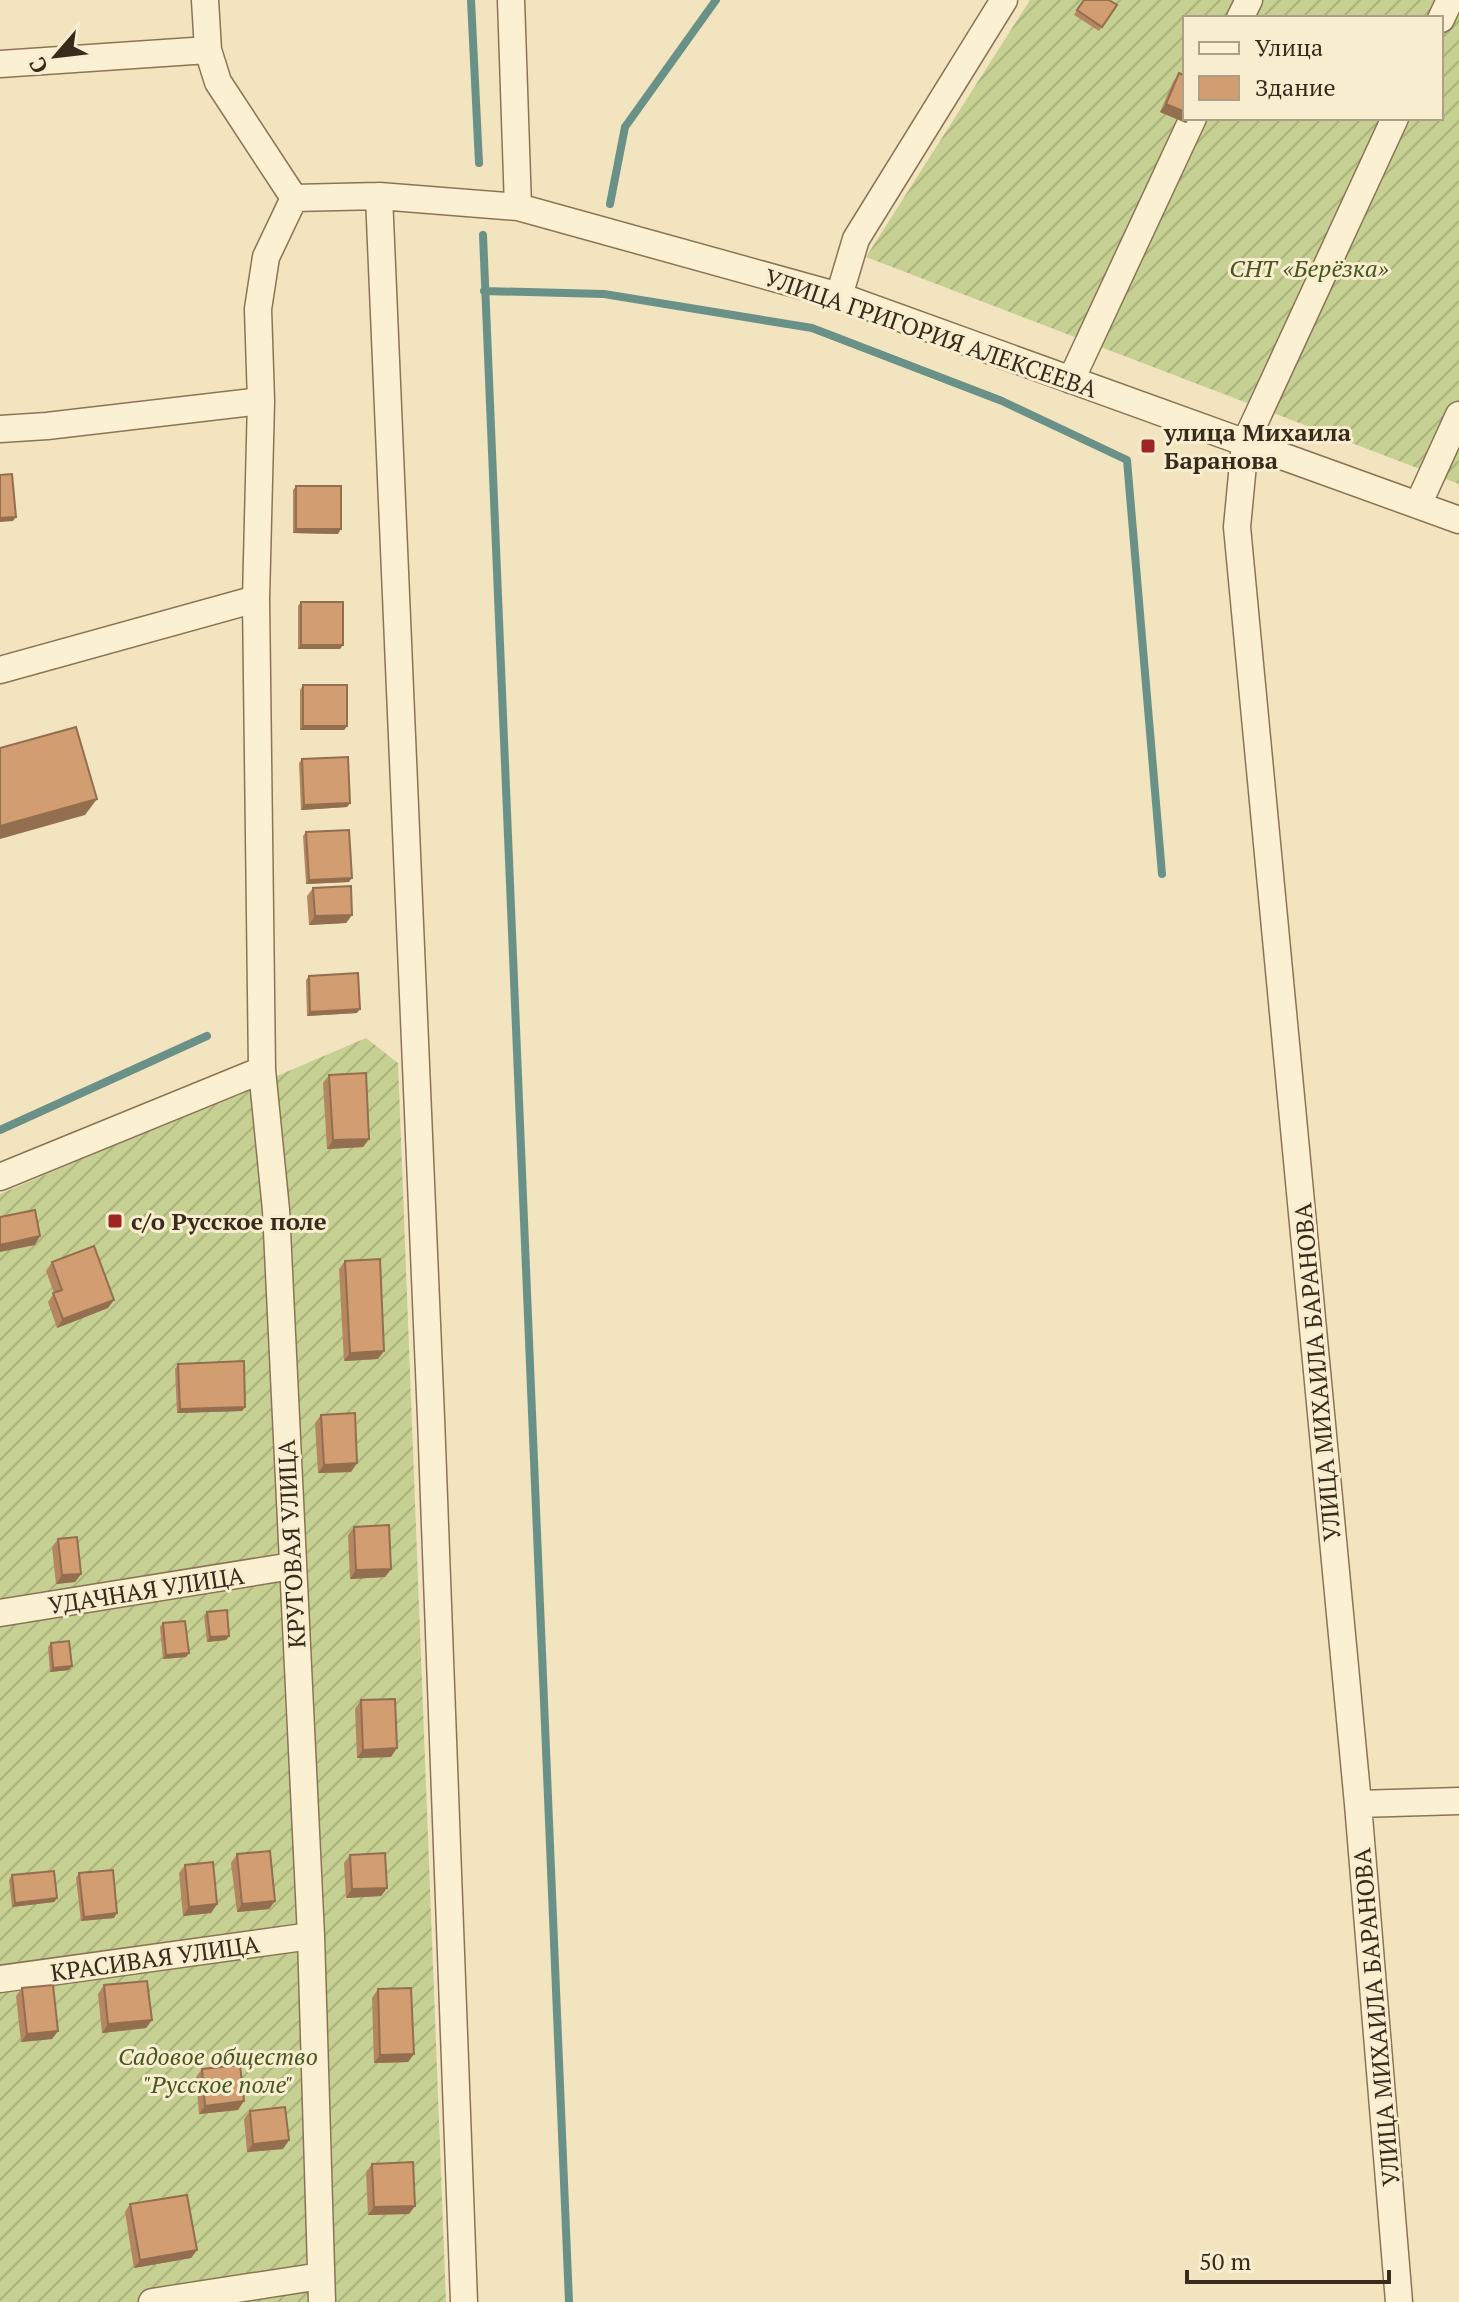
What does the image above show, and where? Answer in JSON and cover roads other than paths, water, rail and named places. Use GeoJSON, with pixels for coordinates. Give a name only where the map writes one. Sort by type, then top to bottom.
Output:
{"type":"FeatureCollection","features":[{"type":"Feature","properties":{"kind":"street"},"geometry":{"type":"LineString","coordinates":[[205,0],[208,50],[218,82],[294,198]]}},
{"type":"Feature","properties":{"kind":"street"},"geometry":{"type":"LineString","coordinates":[[511,0],[518,207]]}},
{"type":"Feature","properties":{"kind":"street"},"geometry":{"type":"LineString","coordinates":[[839,296],[856,239],[1004,0]]}},
{"type":"Feature","properties":{"kind":"street"},"geometry":{"type":"LineString","coordinates":[[0,64],[208,50]]}},
{"type":"Feature","properties":{"kind":"street"},"geometry":{"type":"LineString","coordinates":[[1071,380],[1192,120]]}},
{"type":"Feature","properties":{"kind":"street","name":"УЛИЦА МИХАИЛА БАРАНОВА"},"geometry":{"type":"LineString","coordinates":[[1394,120],[1245,443],[1237,527],[1358,1804],[1399,2302]]}},
{"type":"Feature","properties":{"kind":"street"},"geometry":{"type":"LineString","coordinates":[[379,196],[431,1418],[464,2302]]}},
{"type":"Feature","properties":{"kind":"street","name":"УЛИЦА ГРИГОРИЯ АЛЕКСЕЕВА"},"geometry":{"type":"LineString","coordinates":[[294,198],[379,196],[518,207],[839,296],[1459,520]]}},
{"type":"Feature","properties":{"kind":"street","name":"КРУГОВАЯ УЛИЦА"},"geometry":{"type":"LineString","coordinates":[[294,198],[266,257],[258,309],[261,401],[256,599],[262,1070],[276,1210],[311,1936],[321,2289]]}},
{"type":"Feature","properties":{"kind":"street"},"geometry":{"type":"LineString","coordinates":[[0,429],[261,401]]}},
{"type":"Feature","properties":{"kind":"street"},"geometry":{"type":"LineString","coordinates":[[1418,505],[1459,415]]}},
{"type":"Feature","properties":{"kind":"street"},"geometry":{"type":"LineString","coordinates":[[0,670],[256,599]]}},
{"type":"Feature","properties":{"kind":"street"},"geometry":{"type":"LineString","coordinates":[[0,1177],[262,1070]]}},
{"type":"Feature","properties":{"kind":"street","name":"УДАЧНАЯ УЛИЦА"},"geometry":{"type":"LineString","coordinates":[[0,1613],[292,1566]]}},
{"type":"Feature","properties":{"kind":"street"},"geometry":{"type":"LineString","coordinates":[[1358,1804],[1459,1801]]}},
{"type":"Feature","properties":{"kind":"street","name":"КРАСИВАЯ УЛИЦА"},"geometry":{"type":"LineString","coordinates":[[0,1979],[311,1936]]}},
{"type":"Feature","properties":{"kind":"street"},"geometry":{"type":"LineString","coordinates":[[152,2302],[321,2289]]}},
{"type":"Feature","properties":{"kind":"waterway"},"geometry":{"type":"LineString","coordinates":[[471,0],[479,163]]}},
{"type":"Feature","properties":{"kind":"waterway"},"geometry":{"type":"LineString","coordinates":[[610,204],[625,127],[716,0]]}},
{"type":"Feature","properties":{"kind":"waterway"},"geometry":{"type":"LineString","coordinates":[[483,235],[569,2302]]}},
{"type":"Feature","properties":{"kind":"waterway"},"geometry":{"type":"LineString","coordinates":[[484,291],[604,294],[812,328],[1002,401],[1127,460],[1162,874]]}},
{"type":"Feature","properties":{"kind":"waterway"},"geometry":{"type":"LineString","coordinates":[[0,1130],[207,1036]]}},
{"type":"Feature","properties":{"kind":"place","name":"улица Михаила Баранова"},"geometry":{"type":"Point","coordinates":[1148,446]}},
{"type":"Feature","properties":{"kind":"place","name":"с/о Русское поле"},"geometry":{"type":"Point","coordinates":[115,1221]}},
{"type":"Feature","properties":{"kind":"park label","name":"СНТ «Берёзка»"},"geometry":{"type":"Point","coordinates":[1309,268]}},
{"type":"Feature","properties":{"kind":"park label","name":"Садовое общество \"Русское поле\""},"geometry":{"type":"Point","coordinates":[218,2070]}}]}
